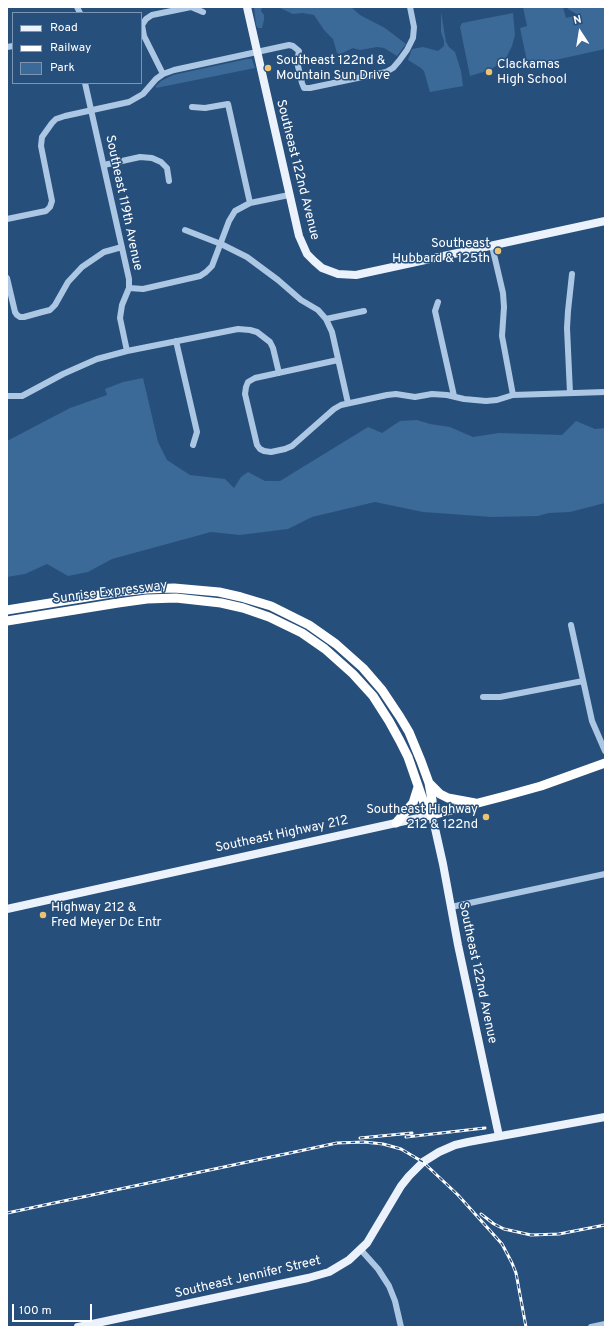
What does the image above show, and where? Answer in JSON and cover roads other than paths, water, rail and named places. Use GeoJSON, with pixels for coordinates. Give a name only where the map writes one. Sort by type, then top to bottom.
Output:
{"type":"FeatureCollection","features":[{"type":"Feature","properties":{"kind":"highway","name":"Sunrise Expressway"},"geometry":{"type":"LineString","coordinates":[[7,610],[118,592],[174,588],[219,592],[270,606],[309,625],[349,655],[373,679],[390,701],[408,732],[421,761],[429,784],[432,800],[432,815]]}},
{"type":"Feature","properties":{"kind":"highway","name":"Sunrise Expressway"},"geometry":{"type":"LineString","coordinates":[[7,621],[147,599],[176,598],[221,602],[269,617],[302,633],[325,649],[361,682],[380,706],[394,729],[408,757],[424,803],[432,815]]}},
{"type":"Feature","properties":{"kind":"highway","name":"Southeast Highway 212"},"geometry":{"type":"LineString","coordinates":[[432,815],[541,786],[605,762]]}},
{"type":"Feature","properties":{"kind":"highway"},"geometry":{"type":"LineString","coordinates":[[429,784],[440,794],[448,798],[479,803]]}},
{"type":"Feature","properties":{"kind":"highway"},"geometry":{"type":"LineString","coordinates":[[396,823],[413,803],[418,787]]}},
{"type":"Feature","properties":{"kind":"main road","name":"Southeast 122nd Avenue"},"geometry":{"type":"LineString","coordinates":[[247,7],[289,195],[302,245],[310,258],[332,272],[344,275],[356,275],[492,246]]}},
{"type":"Feature","properties":{"kind":"main road"},"geometry":{"type":"LineString","coordinates":[[492,246],[605,221]]}},
{"type":"Feature","properties":{"kind":"main road","name":"Southeast 122nd Avenue"},"geometry":{"type":"LineString","coordinates":[[432,815],[499,1136]]}},
{"type":"Feature","properties":{"kind":"main road","name":"Southeast Highway 212"},"geometry":{"type":"LineString","coordinates":[[7,909],[432,815]]}},
{"type":"Feature","properties":{"kind":"main road","name":"Southeast Jennifer Street"},"geometry":{"type":"LineString","coordinates":[[78,1327],[329,1272],[339,1267],[361,1250],[373,1236],[406,1181],[423,1162],[439,1152],[455,1145],[605,1117]]}},
{"type":"Feature","properties":{"kind":"street"},"geometry":{"type":"LineString","coordinates":[[163,74],[144,36],[142,25],[146,19],[152,16],[191,7],[203,12]]}},
{"type":"Feature","properties":{"kind":"street"},"geometry":{"type":"LineString","coordinates":[[7,219],[46,211],[50,207],[52,201],[43,155],[42,137],[56,120],[65,116],[121,105],[136,99],[143,94],[156,79],[163,74],[174,70],[289,45],[300,51],[297,62],[304,88],[386,72],[393,68],[399,61],[413,38],[414,27],[410,7]]}},
{"type":"Feature","properties":{"kind":"street","name":"Southeast 119th Avenue"},"geometry":{"type":"LineString","coordinates":[[85,84],[129,279],[120,318],[127,351]]}},
{"type":"Feature","properties":{"kind":"street"},"geometry":{"type":"LineString","coordinates":[[192,107],[205,108],[228,104],[250,203]]}},
{"type":"Feature","properties":{"kind":"street"},"geometry":{"type":"LineString","coordinates":[[104,166],[140,157],[152,158],[168,168],[169,181]]}},
{"type":"Feature","properties":{"kind":"street"},"geometry":{"type":"LineString","coordinates":[[128,288],[143,289],[200,276],[212,266],[229,221],[235,211],[250,203],[289,195]]}},
{"type":"Feature","properties":{"kind":"street"},"geometry":{"type":"LineString","coordinates":[[185,230],[221,244],[256,262],[294,295],[318,310],[326,319],[332,332],[348,403]]}},
{"type":"Feature","properties":{"kind":"street"},"geometry":{"type":"LineString","coordinates":[[492,246],[502,292],[504,307],[502,336],[513,395]]}},
{"type":"Feature","properties":{"kind":"street"},"geometry":{"type":"LineString","coordinates":[[7,278],[15,312],[18,317],[24,317],[50,310],[55,305],[68,282],[82,267],[104,252],[122,247]]}},
{"type":"Feature","properties":{"kind":"street"},"geometry":{"type":"LineString","coordinates":[[570,393],[568,311],[572,274]]}},
{"type":"Feature","properties":{"kind":"street"},"geometry":{"type":"LineString","coordinates":[[438,302],[435,311],[454,396]]}},
{"type":"Feature","properties":{"kind":"street"},"geometry":{"type":"LineString","coordinates":[[326,319],[364,311]]}},
{"type":"Feature","properties":{"kind":"street"},"geometry":{"type":"LineString","coordinates":[[8,396],[22,396],[80,366],[97,359],[127,351],[238,329],[250,330],[264,336],[270,342],[273,348],[279,373]]}},
{"type":"Feature","properties":{"kind":"street"},"geometry":{"type":"LineString","coordinates":[[176,341],[197,432],[193,445]]}},
{"type":"Feature","properties":{"kind":"street"},"geometry":{"type":"LineString","coordinates":[[338,360],[256,378],[248,382],[245,394],[257,445],[264,451],[271,452],[285,449],[292,446],[334,409],[348,403],[396,394],[415,397],[432,394],[486,401],[498,400],[513,395],[605,392]]}},
{"type":"Feature","properties":{"kind":"street"},"geometry":{"type":"LineString","coordinates":[[571,625],[592,721],[605,751]]}},
{"type":"Feature","properties":{"kind":"street"},"geometry":{"type":"LineString","coordinates":[[483,697],[500,697],[583,681]]}},
{"type":"Feature","properties":{"kind":"street"},"geometry":{"type":"LineString","coordinates":[[451,907],[605,874]]}},
{"type":"Feature","properties":{"kind":"street"},"geometry":{"type":"LineString","coordinates":[[361,1250],[378,1269],[389,1286],[395,1301],[401,1327]]}},
{"type":"Feature","properties":{"kind":"street"},"geometry":{"type":"LineString","coordinates":[[591,1327],[605,1324]]}},
{"type":"Feature","properties":{"kind":"railway"},"geometry":{"type":"LineString","coordinates":[[406,1137],[485,1128]]}},
{"type":"Feature","properties":{"kind":"railway"},"geometry":{"type":"LineString","coordinates":[[360,1138],[412,1133]]}},
{"type":"Feature","properties":{"kind":"railway"},"geometry":{"type":"LineString","coordinates":[[7,1213],[337,1143],[364,1142],[383,1144],[401,1149],[423,1162],[458,1195],[502,1244],[516,1273],[526,1327]]}},
{"type":"Feature","properties":{"kind":"railway"},"geometry":{"type":"LineString","coordinates":[[481,1214],[494,1224],[504,1229],[531,1235],[559,1234],[605,1225]]}},
{"type":"Feature","properties":{"kind":"place","name":"Southeast 122nd & Mountain Sun Drive"},"geometry":{"type":"Point","coordinates":[268,68]}},
{"type":"Feature","properties":{"kind":"place","name":"Clackamas High School"},"geometry":{"type":"Point","coordinates":[489,72]}},
{"type":"Feature","properties":{"kind":"place","name":"Southeast Hubbard & 125th"},"geometry":{"type":"Point","coordinates":[498,251]}},
{"type":"Feature","properties":{"kind":"place","name":"Southeast Highway 212 & 122nd"},"geometry":{"type":"Point","coordinates":[486,817]}},
{"type":"Feature","properties":{"kind":"place","name":"Highway 212 & Fred Meyer Dc Entr"},"geometry":{"type":"Point","coordinates":[43,915]}}]}
